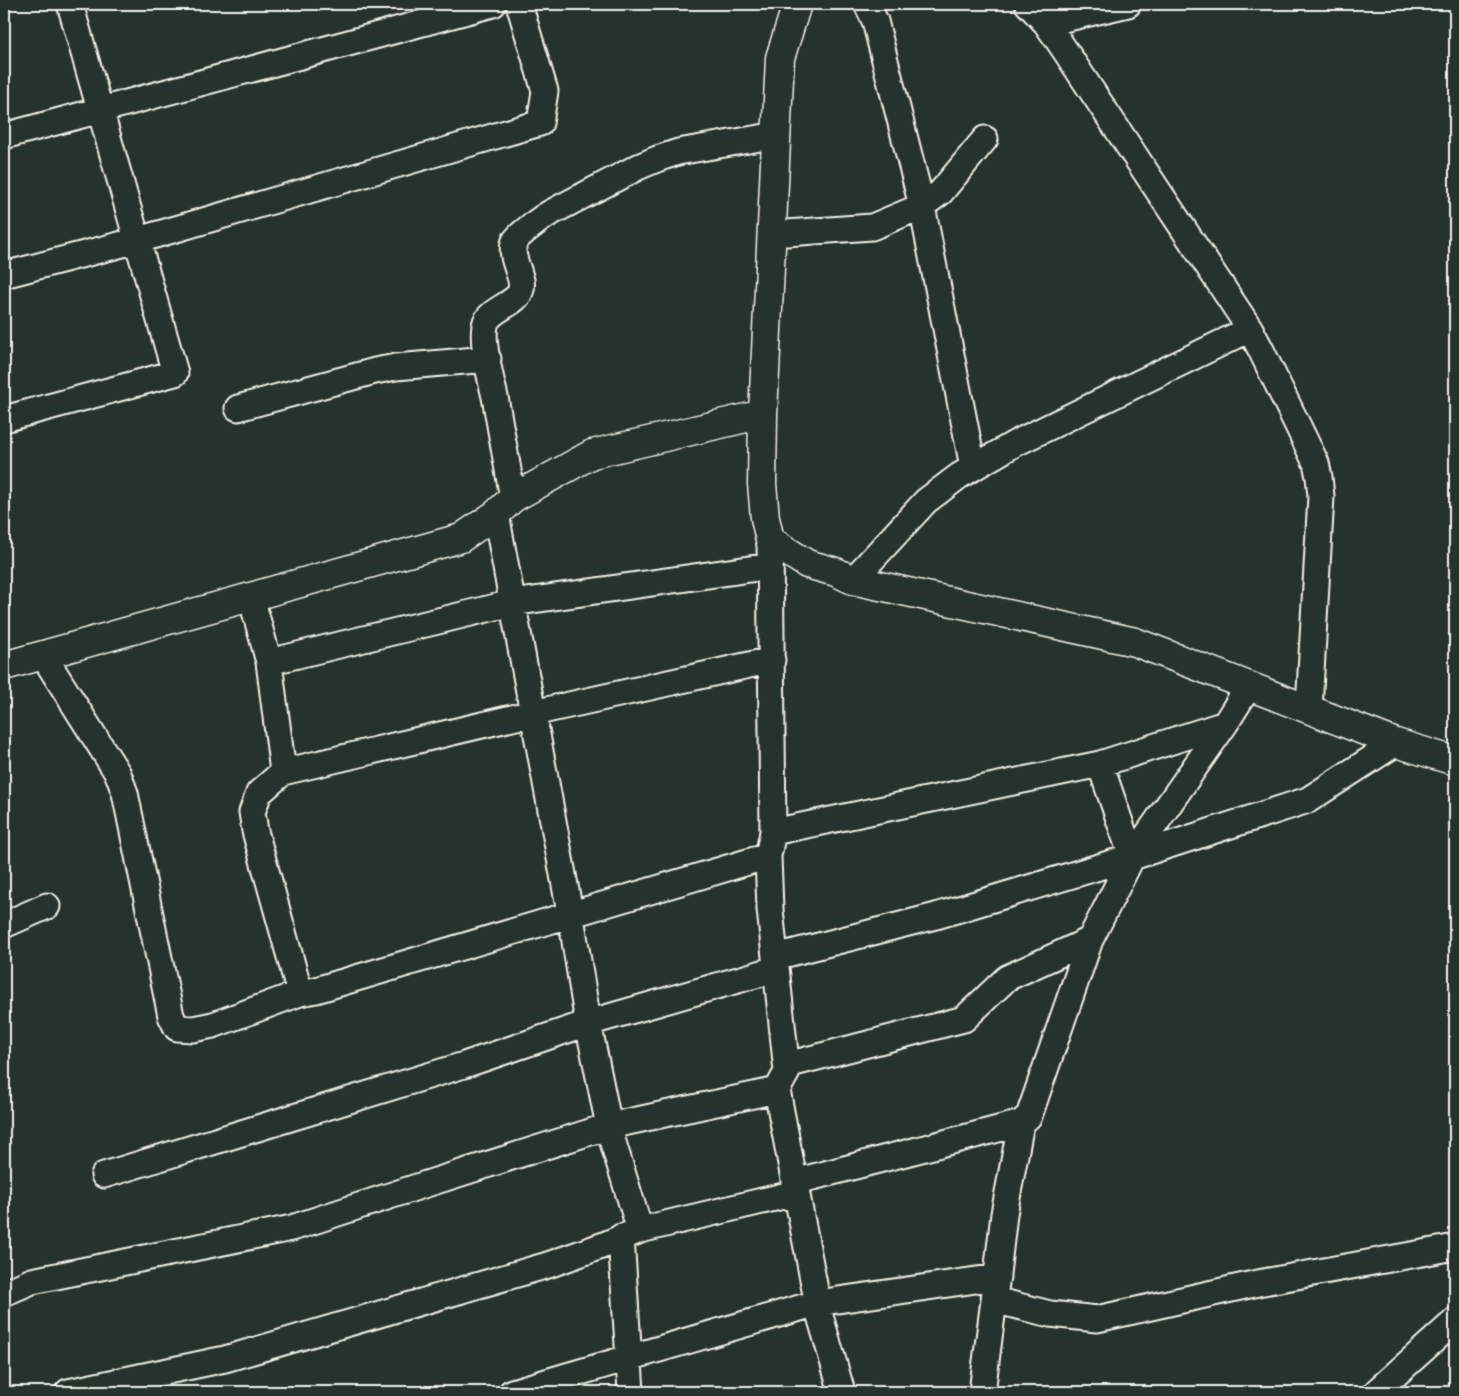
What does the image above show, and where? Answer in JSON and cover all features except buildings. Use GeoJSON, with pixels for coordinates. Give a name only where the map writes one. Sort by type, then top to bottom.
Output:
{"type":"FeatureCollection","features":[{"type":"Feature","properties":{"kind":"street"},"geometry":{"type":"LineString","coordinates":[[4,419],[175,372],[70,4]]}},
{"type":"Feature","properties":{"kind":"street"},"geometry":{"type":"LineString","coordinates":[[4,136],[494,4]]}},
{"type":"Feature","properties":{"kind":"street"},"geometry":{"type":"LineString","coordinates":[[4,275],[138,240],[540,122],[545,91],[519,4]]}},
{"type":"Feature","properties":{"kind":"street"},"geometry":{"type":"LineString","coordinates":[[797,4],[780,58],[763,414],[762,484],[770,553],[772,660],[773,832],[768,856],[770,909],[787,1065],[787,1072],[777,1090],[817,1303],[842,1392]]}},
{"type":"Feature","properties":{"kind":"street"},"geometry":{"type":"LineString","coordinates":[[867,4],[876,21],[922,206],[973,468]]}},
{"type":"Feature","properties":{"kind":"street"},"geometry":{"type":"LineString","coordinates":[[1028,4],[1046,23],[1250,329],[1262,350],[1311,454],[1319,477],[1321,496],[1309,708],[1306,708]]}},
{"type":"Feature","properties":{"kind":"street"},"geometry":{"type":"LineString","coordinates":[[1046,23],[1128,4]]}},
{"type":"Feature","properties":{"kind":"street"},"geometry":{"type":"LineString","coordinates":[[631,1392],[628,1358],[630,1234],[588,1022],[571,916],[512,603],[504,506],[485,338],[486,322],[492,314],[516,298],[521,292],[522,286],[514,258],[515,240],[542,217],[657,159],[678,152],[777,135]]}},
{"type":"Feature","properties":{"kind":"street"},"geometry":{"type":"LineString","coordinates":[[772,234],[872,226],[922,206],[941,192],[985,139]]}},
{"type":"Feature","properties":{"kind":"street"},"geometry":{"type":"LineString","coordinates":[[853,580],[926,501],[959,476],[1014,444],[1250,329]]}},
{"type":"Feature","properties":{"kind":"street"},"geometry":{"type":"LineString","coordinates":[[238,408],[396,367],[488,359]]}},
{"type":"Feature","properties":{"kind":"street"},"geometry":{"type":"LineString","coordinates":[[4,666],[461,538],[504,506],[592,454],[763,414]]}},
{"type":"Feature","properties":{"kind":"street"},"geometry":{"type":"LineString","coordinates":[[269,662],[512,603],[770,553],[836,572],[853,580],[1135,642],[1455,764]]}},
{"type":"Feature","properties":{"kind":"street"},"geometry":{"type":"LineString","coordinates":[[251,597],[269,662],[283,772]]}},
{"type":"Feature","properties":{"kind":"street"},"geometry":{"type":"LineString","coordinates":[[43,655],[118,774],[125,793],[171,1016],[177,1028],[192,1029],[213,1025],[300,993],[571,916],[768,856]]}},
{"type":"Feature","properties":{"kind":"street"},"geometry":{"type":"LineString","coordinates":[[300,993],[255,831],[252,812],[259,793],[283,772],[533,713],[772,660]]}},
{"type":"Feature","properties":{"kind":"street"},"geometry":{"type":"LineString","coordinates":[[68,1392],[224,1359],[548,1265],[630,1234],[1021,1123],[1029,1116],[1090,940],[1132,856],[1226,724],[1249,686]]}},
{"type":"Feature","properties":{"kind":"street"},"geometry":{"type":"LineString","coordinates":[[773,832],[1100,764],[1226,724]]}},
{"type":"Feature","properties":{"kind":"street"},"geometry":{"type":"LineString","coordinates":[[104,1175],[464,1065],[588,1022],[776,963],[1132,856],[1308,800],[1396,743]]}},
{"type":"Feature","properties":{"kind":"street"},"geometry":{"type":"LineString","coordinates":[[1100,764],[1132,856]]}},
{"type":"Feature","properties":{"kind":"street"},"geometry":{"type":"LineString","coordinates":[[4,925],[47,906]]}},
{"type":"Feature","properties":{"kind":"street"},"geometry":{"type":"LineString","coordinates":[[787,1065],[964,1019],[1007,978],[1090,940]]}},
{"type":"Feature","properties":{"kind":"street"},"geometry":{"type":"LineString","coordinates":[[4,1292],[32,1281],[292,1228],[609,1126],[777,1090]]}},
{"type":"Feature","properties":{"kind":"street"},"geometry":{"type":"LineString","coordinates":[[982,1392],[1004,1214],[1021,1123]]}},
{"type":"Feature","properties":{"kind":"street"},"geometry":{"type":"LineString","coordinates":[[512,1392],[817,1303],[996,1288],[1050,1314],[1097,1318],[1258,1283],[1455,1247]]}},
{"type":"Feature","properties":{"kind":"street"},"geometry":{"type":"LineString","coordinates":[[1376,1392],[1455,1321]]}}]}
